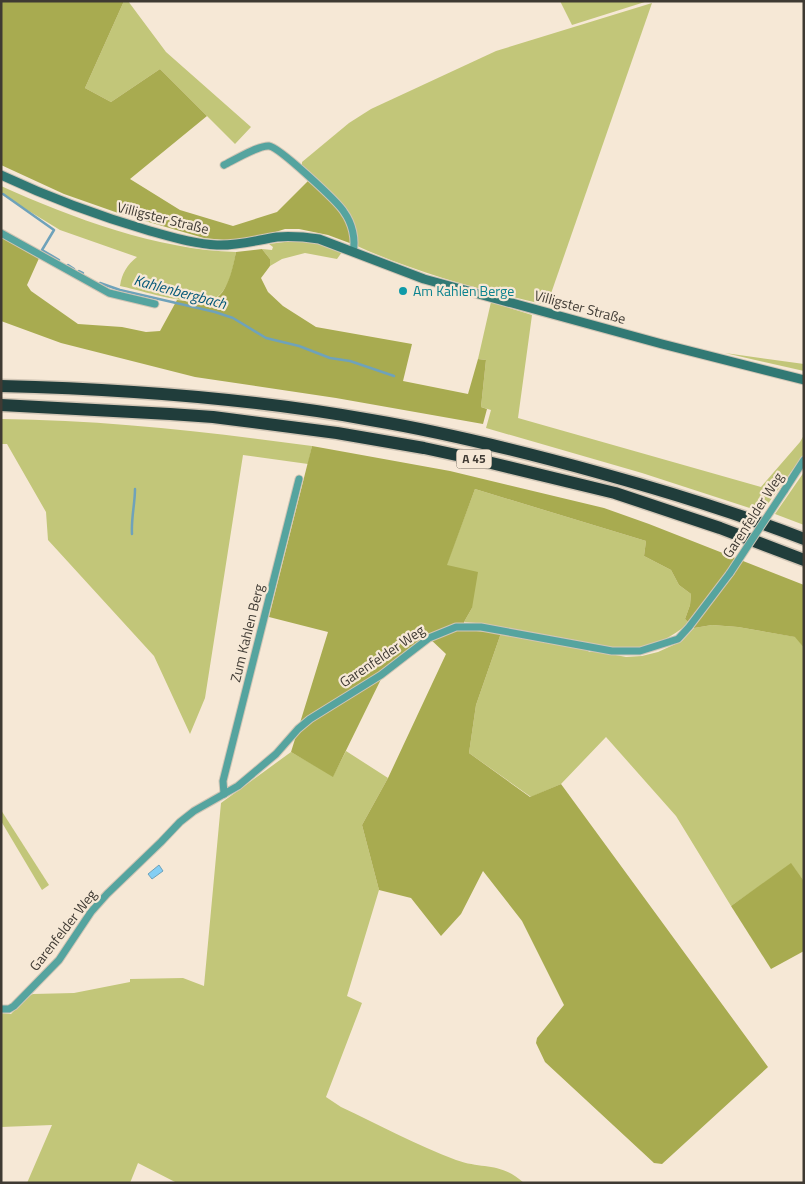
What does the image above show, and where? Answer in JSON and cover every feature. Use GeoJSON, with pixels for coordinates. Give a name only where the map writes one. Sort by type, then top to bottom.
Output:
{"type":"FeatureCollection","features":[{"type":"Feature","properties":{"kind":"highway","name":"A 45"},"geometry":{"type":"LineString","coordinates":[[1,386],[236,401],[379,421],[516,450],[642,485],[752,519],[804,539]]}},
{"type":"Feature","properties":{"kind":"highway","name":"A 45"},"geometry":{"type":"LineString","coordinates":[[1,405],[213,417],[337,432],[424,448],[615,493],[720,528],[804,560]]}},
{"type":"Feature","properties":{"kind":"main road","name":"Villigster Straße"},"geometry":{"type":"LineString","coordinates":[[1,175],[84,211],[175,238],[202,243],[230,245],[276,237],[318,239],[397,270],[462,290],[558,314],[691,352],[804,380]]}},
{"type":"Feature","properties":{"kind":"street"},"geometry":{"type":"LineString","coordinates":[[224,165],[262,147],[271,146],[297,164],[345,212],[354,237],[355,245],[353,252]]}},
{"type":"Feature","properties":{"kind":"street"},"geometry":{"type":"LineString","coordinates":[[1,233],[109,293],[155,304]]}},
{"type":"Feature","properties":{"kind":"street","name":"Garenfelder Weg"},"geometry":{"type":"LineString","coordinates":[[1,1009],[14,1006],[45,976],[60,960],[91,912],[180,822],[194,811],[238,786],[276,754],[298,729],[310,719],[381,675],[429,638],[456,627],[475,627],[612,651],[630,652],[645,650],[678,639],[730,573],[804,460]]}},
{"type":"Feature","properties":{"kind":"street","name":"Zum Kahlen Berg"},"geometry":{"type":"LineString","coordinates":[[224,794],[223,781],[299,480]]}},
{"type":"Feature","properties":{"kind":"green space"},"geometry":{"type":"Polygon","coordinates":[[[124,1],[128,1],[166,52],[251,127],[235,144],[160,69],[111,102],[85,88],[124,1]]]}},
{"type":"Feature","properties":{"kind":"green space"},"geometry":{"type":"Polygon","coordinates":[[[560,1],[648,1],[572,25],[560,1]]]}},
{"type":"Feature","properties":{"kind":"green space"},"geometry":{"type":"Polygon","coordinates":[[[652,3],[547,305],[449,280],[401,264],[355,245],[302,169],[302,162],[349,123],[371,109],[496,51],[652,3]]]}},
{"type":"Feature","properties":{"kind":"green space"},"geometry":{"type":"Polygon","coordinates":[[[1,186],[57,210],[146,239],[206,250],[236,252],[230,278],[224,290],[214,299],[195,302],[154,295],[120,286],[125,270],[137,257],[60,230],[1,194],[1,186]]]}},
{"type":"Feature","properties":{"kind":"green space"},"geometry":{"type":"Polygon","coordinates":[[[314,241],[342,252],[337,259],[305,253],[282,259],[270,266],[270,259],[262,249],[272,250],[273,247],[269,244],[314,241]]]}},
{"type":"Feature","properties":{"kind":"green space"},"geometry":{"type":"Polygon","coordinates":[[[491,302],[532,315],[518,418],[761,487],[804,435],[804,454],[762,512],[642,473],[486,428],[491,410],[481,407],[486,360],[478,359],[491,302]]]}},
{"type":"Feature","properties":{"kind":"green space"},"geometry":{"type":"Polygon","coordinates":[[[725,353],[804,364],[804,371],[725,353]]]}},
{"type":"Feature","properties":{"kind":"green space"},"geometry":{"type":"Polygon","coordinates":[[[1,419],[157,428],[312,446],[308,464],[243,455],[205,698],[190,734],[154,656],[48,540],[46,512],[7,444],[1,444],[1,419]]]}},
{"type":"Feature","properties":{"kind":"green space"},"geometry":{"type":"Polygon","coordinates":[[[804,472],[804,525],[775,514],[804,472]]]}},
{"type":"Feature","properties":{"kind":"green space"},"geometry":{"type":"Polygon","coordinates":[[[475,489],[646,541],[644,556],[671,570],[679,585],[691,594],[690,605],[685,619],[689,623],[676,633],[655,644],[624,649],[609,648],[562,638],[464,622],[472,608],[446,566],[475,489]]]}},
{"type":"Feature","properties":{"kind":"green space"},"geometry":{"type":"Polygon","coordinates":[[[712,625],[738,627],[796,637],[804,648],[804,881],[791,864],[731,906],[676,816],[606,737],[561,784],[531,797],[469,753],[476,705],[501,633],[587,649],[589,652],[595,651],[626,657],[658,652],[682,641],[694,628],[712,625]]]}},
{"type":"Feature","properties":{"kind":"green space"},"geometry":{"type":"Polygon","coordinates":[[[346,751],[388,778],[362,825],[379,890],[347,996],[362,1003],[326,1097],[341,1107],[427,1148],[466,1163],[499,1169],[515,1176],[524,1183],[177,1183],[138,1163],[130,1183],[27,1183],[52,1125],[1,1127],[1,1013],[11,1014],[27,997],[33,994],[74,993],[130,982],[130,979],[183,978],[204,986],[221,803],[291,752],[333,776],[346,751]]]}},
{"type":"Feature","properties":{"kind":"green space"},"geometry":{"type":"Polygon","coordinates":[[[1,810],[49,885],[42,890],[1,821],[1,810]]]}},
{"type":"Feature","properties":{"kind":"shaded area"},"geometry":{"type":"Polygon","coordinates":[[[1,1],[124,1],[85,88],[111,102],[160,69],[207,116],[130,179],[180,210],[233,226],[277,212],[310,179],[345,212],[355,245],[328,235],[299,229],[285,229],[250,240],[234,241],[204,238],[121,214],[64,194],[1,165],[1,1]]]}},
{"type":"Feature","properties":{"kind":"shaded area"},"geometry":{"type":"Polygon","coordinates":[[[1,236],[40,256],[27,285],[31,291],[78,324],[122,327],[146,332],[160,331],[177,300],[205,302],[218,297],[229,279],[236,252],[262,249],[270,259],[270,266],[261,278],[268,292],[283,306],[316,327],[412,344],[403,381],[468,394],[478,359],[486,360],[481,407],[487,409],[483,424],[336,398],[195,377],[61,343],[1,321],[1,236]]]}},
{"type":"Feature","properties":{"kind":"shaded area"},"geometry":{"type":"Polygon","coordinates":[[[312,446],[450,471],[604,508],[804,585],[804,648],[795,637],[738,627],[712,625],[694,628],[685,619],[690,605],[691,594],[679,585],[671,570],[644,556],[646,541],[475,489],[447,565],[478,572],[472,608],[464,622],[464,630],[501,633],[476,705],[469,753],[530,797],[561,784],[768,1067],[662,1164],[654,1163],[545,1062],[536,1043],[537,1038],[564,1005],[522,921],[483,871],[461,914],[441,936],[411,898],[379,890],[362,825],[388,778],[446,654],[427,636],[386,669],[333,777],[291,752],[328,632],[269,617],[312,446]]]}},
{"type":"Feature","properties":{"kind":"shaded area"},"geometry":{"type":"Polygon","coordinates":[[[791,863],[804,881],[804,951],[771,969],[731,906],[791,863]]]}},
{"type":"Feature","properties":{"kind":"water"},"geometry":{"type":"Polygon","coordinates":[[[159,865],[163,871],[152,879],[148,874],[159,865]]]}},
{"type":"Feature","properties":{"kind":"waterway","name":"Kahlenbergbach"},"geometry":{"type":"LineString","coordinates":[[3,194],[54,230],[42,250],[59,260]]}},
{"type":"Feature","properties":{"kind":"waterway","name":"Kahlenbergbach"},"geometry":{"type":"LineString","coordinates":[[68,265],[74,269]]}},
{"type":"Feature","properties":{"kind":"waterway","name":"Kahlenbergbach"},"geometry":{"type":"LineString","coordinates":[[79,271],[83,273]]}},
{"type":"Feature","properties":{"kind":"waterway","name":"Kahlenbergbach"},"geometry":{"type":"LineString","coordinates":[[100,283],[120,290],[215,312],[233,318],[266,338],[299,346],[330,358],[350,361],[394,376]]}},
{"type":"Feature","properties":{"kind":"waterway"},"geometry":{"type":"LineString","coordinates":[[132,534],[135,489]]}},
{"type":"Feature","properties":{"kind":"place","name":"Am Kahlen Berge"},"geometry":{"type":"Point","coordinates":[403,291]}}]}
